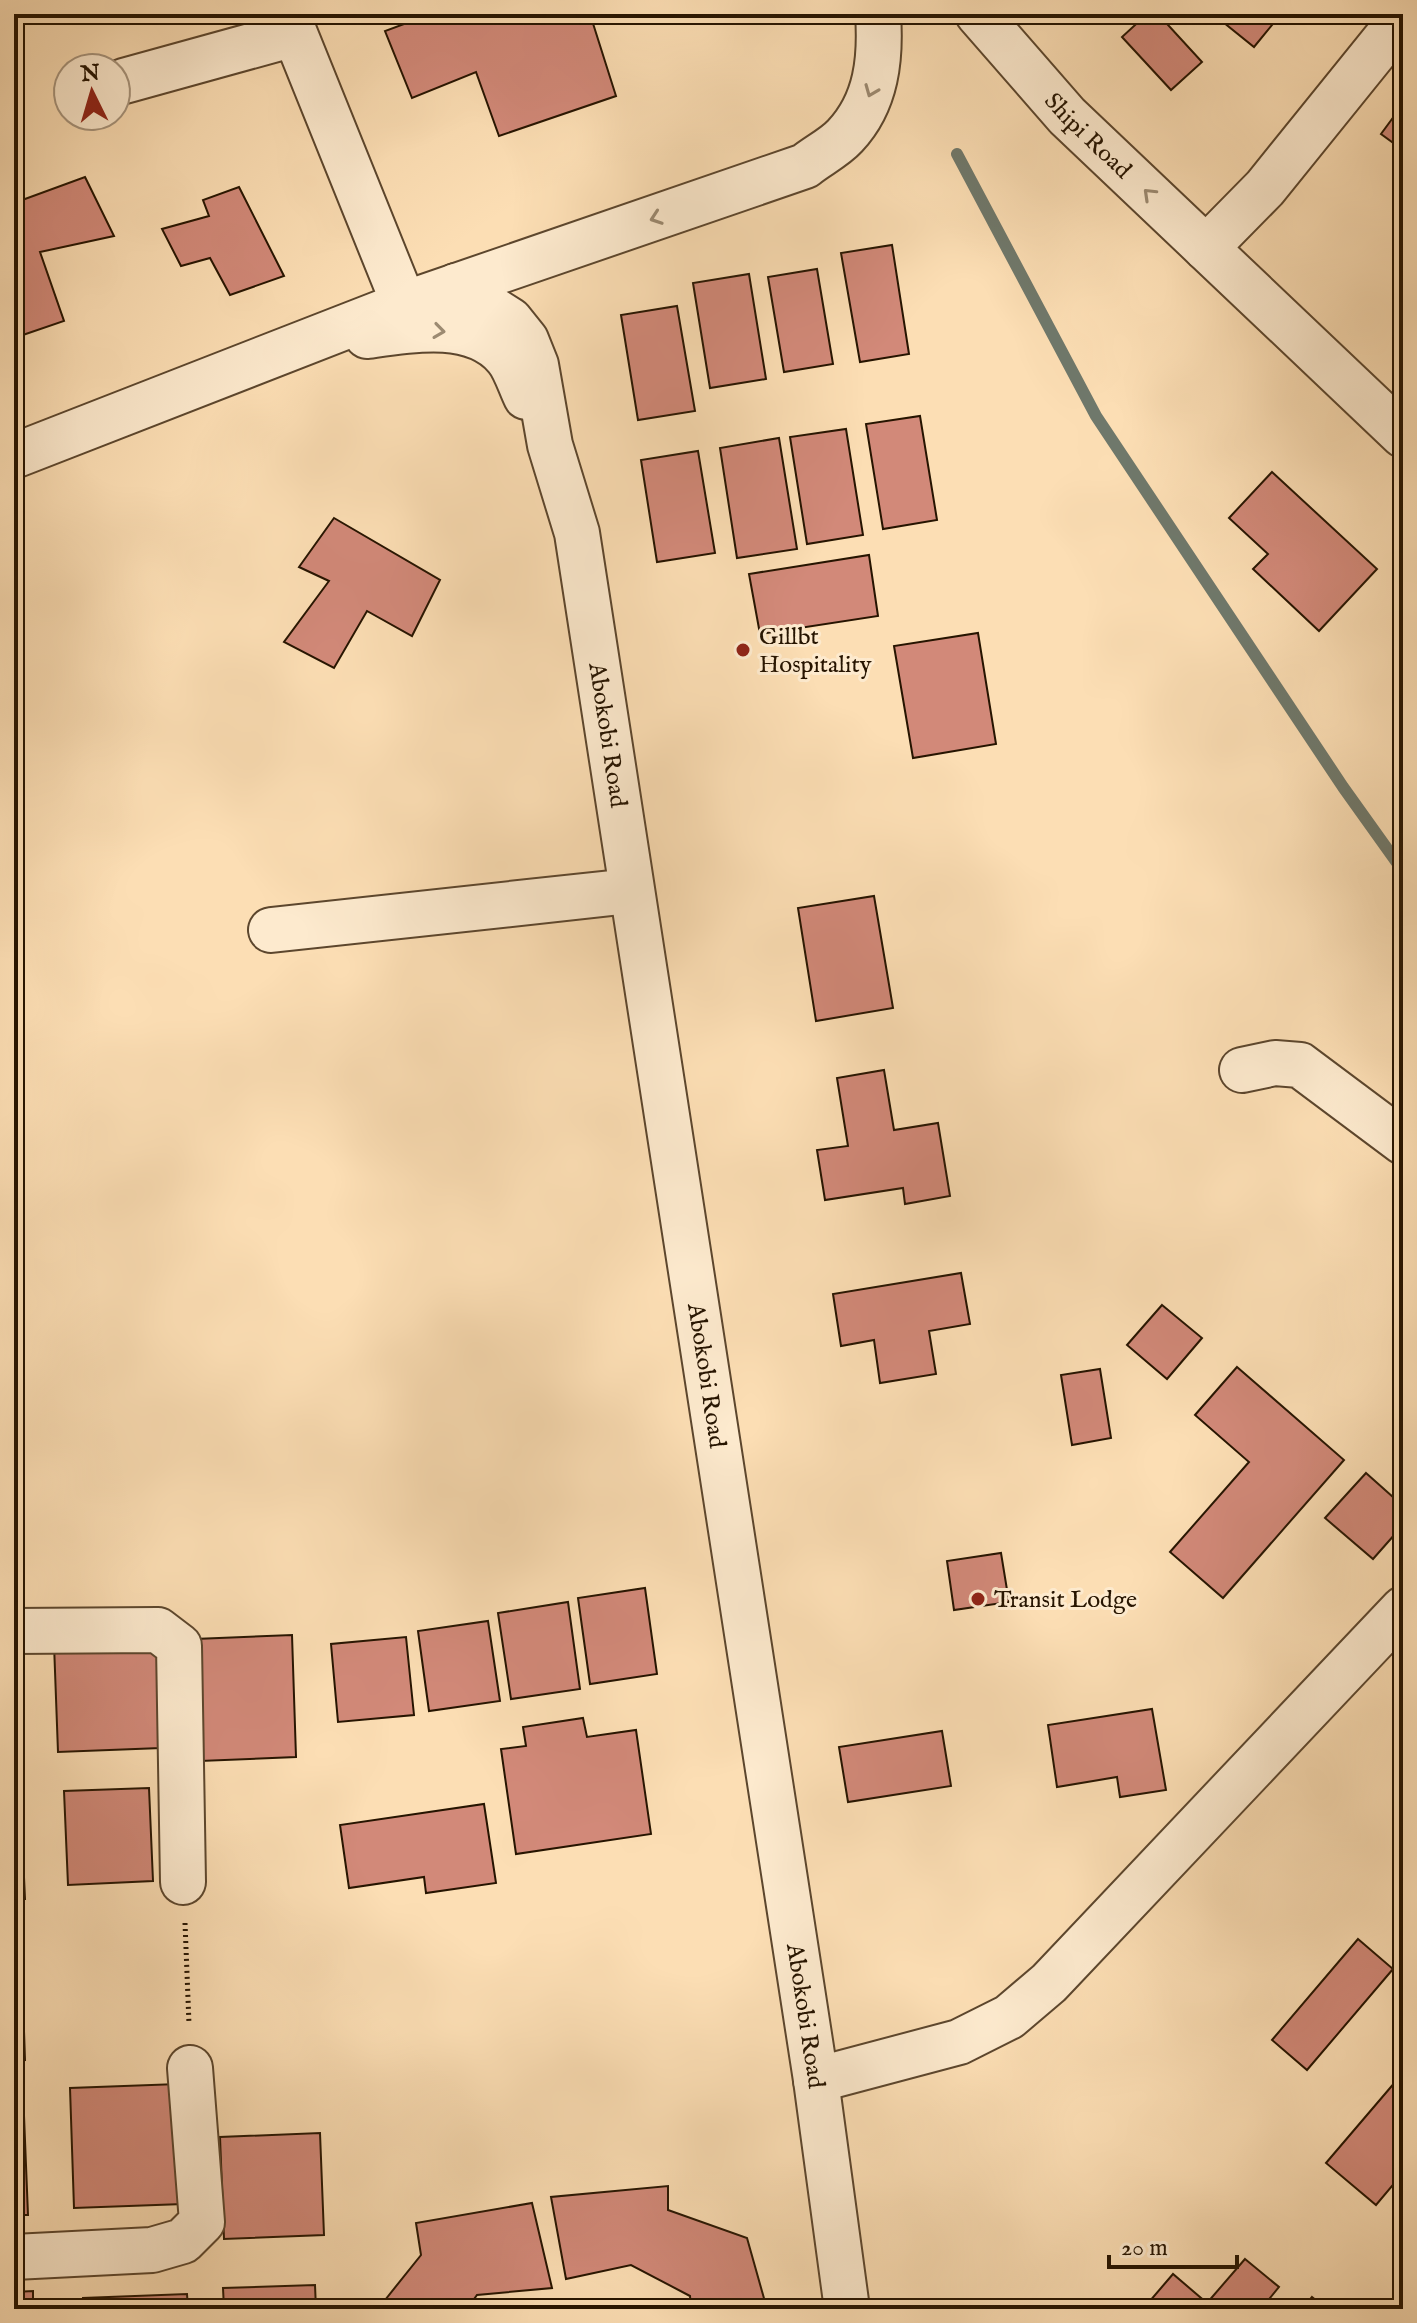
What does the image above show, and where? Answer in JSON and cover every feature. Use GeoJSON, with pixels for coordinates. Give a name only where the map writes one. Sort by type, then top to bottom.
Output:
{"type":"FeatureCollection","features":[{"type":"Feature","properties":{"kind":"street","name":"Abokobi Road"},"geometry":{"type":"LineString","coordinates":[[14,456],[404,304],[805,166],[845,137],[866,103],[878,73],[878,14]]}},
{"type":"Feature","properties":{"kind":"street","name":"Shipi Road"},"geometry":{"type":"LineString","coordinates":[[978,14],[1067,116],[1403,435]]}},
{"type":"Feature","properties":{"kind":"street"},"geometry":{"type":"LineString","coordinates":[[1206,248],[1265,188],[1403,17]]}},
{"type":"Feature","properties":{"kind":"street"},"geometry":{"type":"LineString","coordinates":[[132,78],[291,24],[404,304]]}},
{"type":"Feature","properties":{"kind":"street","name":"Abokobi Road"},"geometry":{"type":"LineString","coordinates":[[456,286],[510,320],[526,340],[536,365],[550,445],[577,533],[816,2080],[847,2309]]}},
{"type":"Feature","properties":{"kind":"street","name":"Abokobi Road"},"geometry":{"type":"LineString","coordinates":[[306,343],[434,328],[480,340],[506,356],[550,445]]}},
{"type":"Feature","properties":{"kind":"street"},"geometry":{"type":"LineString","coordinates":[[271,930],[630,891]]}},
{"type":"Feature","properties":{"kind":"street"},"geometry":{"type":"LineString","coordinates":[[1242,1070],[1275,1063],[1300,1065],[1403,1142]]}},
{"type":"Feature","properties":{"kind":"street"},"geometry":{"type":"LineString","coordinates":[[816,2080],[959,2042],[1009,2017],[1049,1983],[1403,1609]]}},
{"type":"Feature","properties":{"kind":"street"},"geometry":{"type":"LineString","coordinates":[[14,1631],[158,1630],[179,1646],[183,1882]]}},
{"type":"Feature","properties":{"kind":"street"},"geometry":{"type":"LineString","coordinates":[[14,2257],[152,2250],[183,2241],[202,2222],[190,2068]]}},
{"type":"Feature","properties":{"kind":"path"},"geometry":{"type":"LineString","coordinates":[[183,1882],[190,2068]]}},
{"type":"Feature","properties":{"kind":"building"},"geometry":{"type":"Polygon","coordinates":[[[431,14],[590,14],[616,96],[499,136],[476,72],[412,98],[385,31],[431,14]]]}},
{"type":"Feature","properties":{"kind":"building"},"geometry":{"type":"Polygon","coordinates":[[[1147,14],[1158,14],[1202,62],[1171,90],[1122,37],[1147,14]]]}},
{"type":"Feature","properties":{"kind":"building"},"geometry":{"type":"Polygon","coordinates":[[[1213,14],[1281,14],[1254,47],[1213,14]]]}},
{"type":"Feature","properties":{"kind":"building"},"geometry":{"type":"Polygon","coordinates":[[[1403,104],[1403,150],[1381,134],[1403,104]]]}},
{"type":"Feature","properties":{"kind":"building"},"geometry":{"type":"Polygon","coordinates":[[[85,177],[114,236],[40,252],[64,321],[14,338],[14,203],[85,177]]]}},
{"type":"Feature","properties":{"kind":"building"},"geometry":{"type":"Polygon","coordinates":[[[239,187],[284,276],[230,295],[210,258],[181,266],[162,229],[209,216],[203,200],[239,187]]]}},
{"type":"Feature","properties":{"kind":"building"},"geometry":{"type":"Polygon","coordinates":[[[892,245],[909,354],[860,362],[841,253],[892,245]]]}},
{"type":"Feature","properties":{"kind":"building"},"geometry":{"type":"Polygon","coordinates":[[[817,269],[833,364],[784,372],[768,277],[817,269]]]}},
{"type":"Feature","properties":{"kind":"building"},"geometry":{"type":"Polygon","coordinates":[[[749,274],[766,379],[710,388],[693,283],[749,274]]]}},
{"type":"Feature","properties":{"kind":"building"},"geometry":{"type":"Polygon","coordinates":[[[677,306],[695,411],[638,420],[621,315],[677,306]]]}},
{"type":"Feature","properties":{"kind":"building"},"geometry":{"type":"Polygon","coordinates":[[[920,416],[937,520],[883,529],[866,424],[920,416]]]}},
{"type":"Feature","properties":{"kind":"building"},"geometry":{"type":"Polygon","coordinates":[[[846,429],[863,535],[807,544],[790,437],[846,429]]]}},
{"type":"Feature","properties":{"kind":"building"},"geometry":{"type":"Polygon","coordinates":[[[779,438],[797,549],[737,558],[720,448],[779,438]]]}},
{"type":"Feature","properties":{"kind":"building"},"geometry":{"type":"Polygon","coordinates":[[[698,451],[715,553],[657,562],[641,460],[698,451]]]}},
{"type":"Feature","properties":{"kind":"building"},"geometry":{"type":"Polygon","coordinates":[[[1272,472],[1377,569],[1319,631],[1253,569],[1268,554],[1229,518],[1272,472]]]}},
{"type":"Feature","properties":{"kind":"building"},"geometry":{"type":"Polygon","coordinates":[[[334,518],[440,580],[412,636],[367,611],[334,668],[284,642],[329,581],[299,567],[334,518]]]}},
{"type":"Feature","properties":{"kind":"building"},"geometry":{"type":"Polygon","coordinates":[[[869,555],[878,616],[760,634],[749,574],[869,555]]]}},
{"type":"Feature","properties":{"kind":"building"},"geometry":{"type":"Polygon","coordinates":[[[978,633],[996,744],[913,758],[894,646],[978,633]]]}},
{"type":"Feature","properties":{"kind":"building"},"geometry":{"type":"Polygon","coordinates":[[[874,896],[893,1008],[816,1021],[798,908],[874,896]]]}},
{"type":"Feature","properties":{"kind":"building"},"geometry":{"type":"Polygon","coordinates":[[[884,1070],[894,1130],[938,1123],[950,1196],[905,1204],[903,1188],[825,1200],[817,1150],[848,1146],[837,1078],[884,1070]]]}},
{"type":"Feature","properties":{"kind":"building"},"geometry":{"type":"Polygon","coordinates":[[[961,1273],[970,1324],[929,1331],[936,1374],[880,1383],[874,1340],[841,1346],[833,1294],[961,1273]]]}},
{"type":"Feature","properties":{"kind":"building"},"geometry":{"type":"Polygon","coordinates":[[[1162,1305],[1202,1338],[1167,1379],[1127,1345],[1162,1305]]]}},
{"type":"Feature","properties":{"kind":"building"},"geometry":{"type":"Polygon","coordinates":[[[1237,1367],[1344,1460],[1223,1598],[1170,1552],[1249,1462],[1195,1415],[1237,1367]]]}},
{"type":"Feature","properties":{"kind":"building"},"geometry":{"type":"Polygon","coordinates":[[[1100,1369],[1111,1438],[1072,1445],[1061,1375],[1100,1369]]]}},
{"type":"Feature","properties":{"kind":"building"},"geometry":{"type":"Polygon","coordinates":[[[1366,1473],[1403,1506],[1403,1525],[1373,1559],[1325,1518],[1366,1473]]]}},
{"type":"Feature","properties":{"kind":"building"},"geometry":{"type":"Polygon","coordinates":[[[1001,1553],[1009,1602],[954,1610],[947,1561],[1001,1553]]]}},
{"type":"Feature","properties":{"kind":"building"},"geometry":{"type":"Polygon","coordinates":[[[645,1588],[657,1674],[590,1684],[578,1598],[645,1588]]]}},
{"type":"Feature","properties":{"kind":"building"},"geometry":{"type":"Polygon","coordinates":[[[568,1602],[580,1689],[511,1699],[498,1613],[568,1602]]]}},
{"type":"Feature","properties":{"kind":"building"},"geometry":{"type":"Polygon","coordinates":[[[488,1621],[500,1701],[429,1711],[418,1631],[488,1621]]]}},
{"type":"Feature","properties":{"kind":"building"},"geometry":{"type":"Polygon","coordinates":[[[292,1635],[296,1757],[200,1761],[195,1639],[292,1635]]]}},
{"type":"Feature","properties":{"kind":"building"},"geometry":{"type":"Polygon","coordinates":[[[406,1637],[414,1715],[338,1722],[331,1644],[406,1637]]]}},
{"type":"Feature","properties":{"kind":"building"},"geometry":{"type":"Polygon","coordinates":[[[157,1640],[161,1748],[58,1752],[54,1644],[157,1640]]]}},
{"type":"Feature","properties":{"kind":"building"},"geometry":{"type":"Polygon","coordinates":[[[14,1650],[19,1753],[14,1753],[14,1650]]]}},
{"type":"Feature","properties":{"kind":"building"},"geometry":{"type":"Polygon","coordinates":[[[1152,1709],[1166,1790],[1120,1797],[1117,1777],[1057,1787],[1048,1725],[1152,1709]]]}},
{"type":"Feature","properties":{"kind":"building"},"geometry":{"type":"Polygon","coordinates":[[[583,1718],[587,1737],[636,1730],[651,1834],[516,1854],[501,1749],[526,1746],[523,1727],[583,1718]]]}},
{"type":"Feature","properties":{"kind":"building"},"geometry":{"type":"Polygon","coordinates":[[[942,1731],[951,1786],[848,1802],[839,1747],[942,1731]]]}},
{"type":"Feature","properties":{"kind":"building"},"geometry":{"type":"Polygon","coordinates":[[[149,1788],[153,1881],[68,1885],[64,1791],[149,1788]]]}},
{"type":"Feature","properties":{"kind":"building"},"geometry":{"type":"Polygon","coordinates":[[[14,1792],[20,1792],[25,1899],[14,1899],[14,1792]]]}},
{"type":"Feature","properties":{"kind":"building"},"geometry":{"type":"Polygon","coordinates":[[[484,1804],[496,1883],[426,1893],[424,1877],[349,1888],[340,1825],[484,1804]]]}},
{"type":"Feature","properties":{"kind":"building"},"geometry":{"type":"Polygon","coordinates":[[[1358,1939],[1393,1969],[1307,2070],[1272,2040],[1358,1939]]]}},
{"type":"Feature","properties":{"kind":"building"},"geometry":{"type":"Polygon","coordinates":[[[21,1945],[25,2060],[14,2061],[14,1946],[21,1945]]]}},
{"type":"Feature","properties":{"kind":"building"},"geometry":{"type":"Polygon","coordinates":[[[1396,2081],[1403,2087],[1403,2173],[1376,2205],[1326,2163],[1396,2081]]]}},
{"type":"Feature","properties":{"kind":"building"},"geometry":{"type":"Polygon","coordinates":[[[178,2084],[183,2204],[74,2208],[70,2088],[178,2084]]]}},
{"type":"Feature","properties":{"kind":"building"},"geometry":{"type":"Polygon","coordinates":[[[14,2091],[23,2091],[28,2215],[14,2215],[14,2091]]]}},
{"type":"Feature","properties":{"kind":"building"},"geometry":{"type":"Polygon","coordinates":[[[320,2133],[324,2235],[224,2239],[220,2137],[320,2133]]]}},
{"type":"Feature","properties":{"kind":"building"},"geometry":{"type":"Polygon","coordinates":[[[668,2186],[668,2210],[747,2238],[767,2309],[691,2309],[690,2296],[631,2265],[566,2279],[551,2197],[668,2186]]]}},
{"type":"Feature","properties":{"kind":"building"},"geometry":{"type":"Polygon","coordinates":[[[532,2203],[552,2288],[477,2295],[467,2309],[367,2309],[366,2302],[385,2300],[421,2255],[416,2223],[532,2203]]]}},
{"type":"Feature","properties":{"kind":"building"},"geometry":{"type":"Polygon","coordinates":[[[1245,2259],[1279,2287],[1261,2309],[1143,2309],[1173,2274],[1207,2303],[1245,2259]]]}},
{"type":"Feature","properties":{"kind":"building"},"geometry":{"type":"Polygon","coordinates":[[[315,2285],[316,2309],[224,2309],[223,2288],[315,2285]]]}},
{"type":"Feature","properties":{"kind":"building"},"geometry":{"type":"Polygon","coordinates":[[[33,2291],[33,2309],[14,2309],[14,2292],[33,2291]]]}},
{"type":"Feature","properties":{"kind":"building"},"geometry":{"type":"Polygon","coordinates":[[[187,2294],[188,2309],[83,2309],[83,2298],[187,2294]]]}},
{"type":"Feature","properties":{"kind":"building"},"geometry":{"type":"Polygon","coordinates":[[[1312,2297],[1327,2309],[1302,2309],[1312,2297]]]}},
{"type":"Feature","properties":{"kind":"waterway"},"geometry":{"type":"LineString","coordinates":[[957,154],[1096,416],[1343,787],[1403,871]]}},
{"type":"Feature","properties":{"kind":"place","name":"Gillbt Hospitality"},"geometry":{"type":"Point","coordinates":[743,650]}},
{"type":"Feature","properties":{"kind":"place","name":"Transit Lodge"},"geometry":{"type":"Point","coordinates":[978,1599]}}]}
